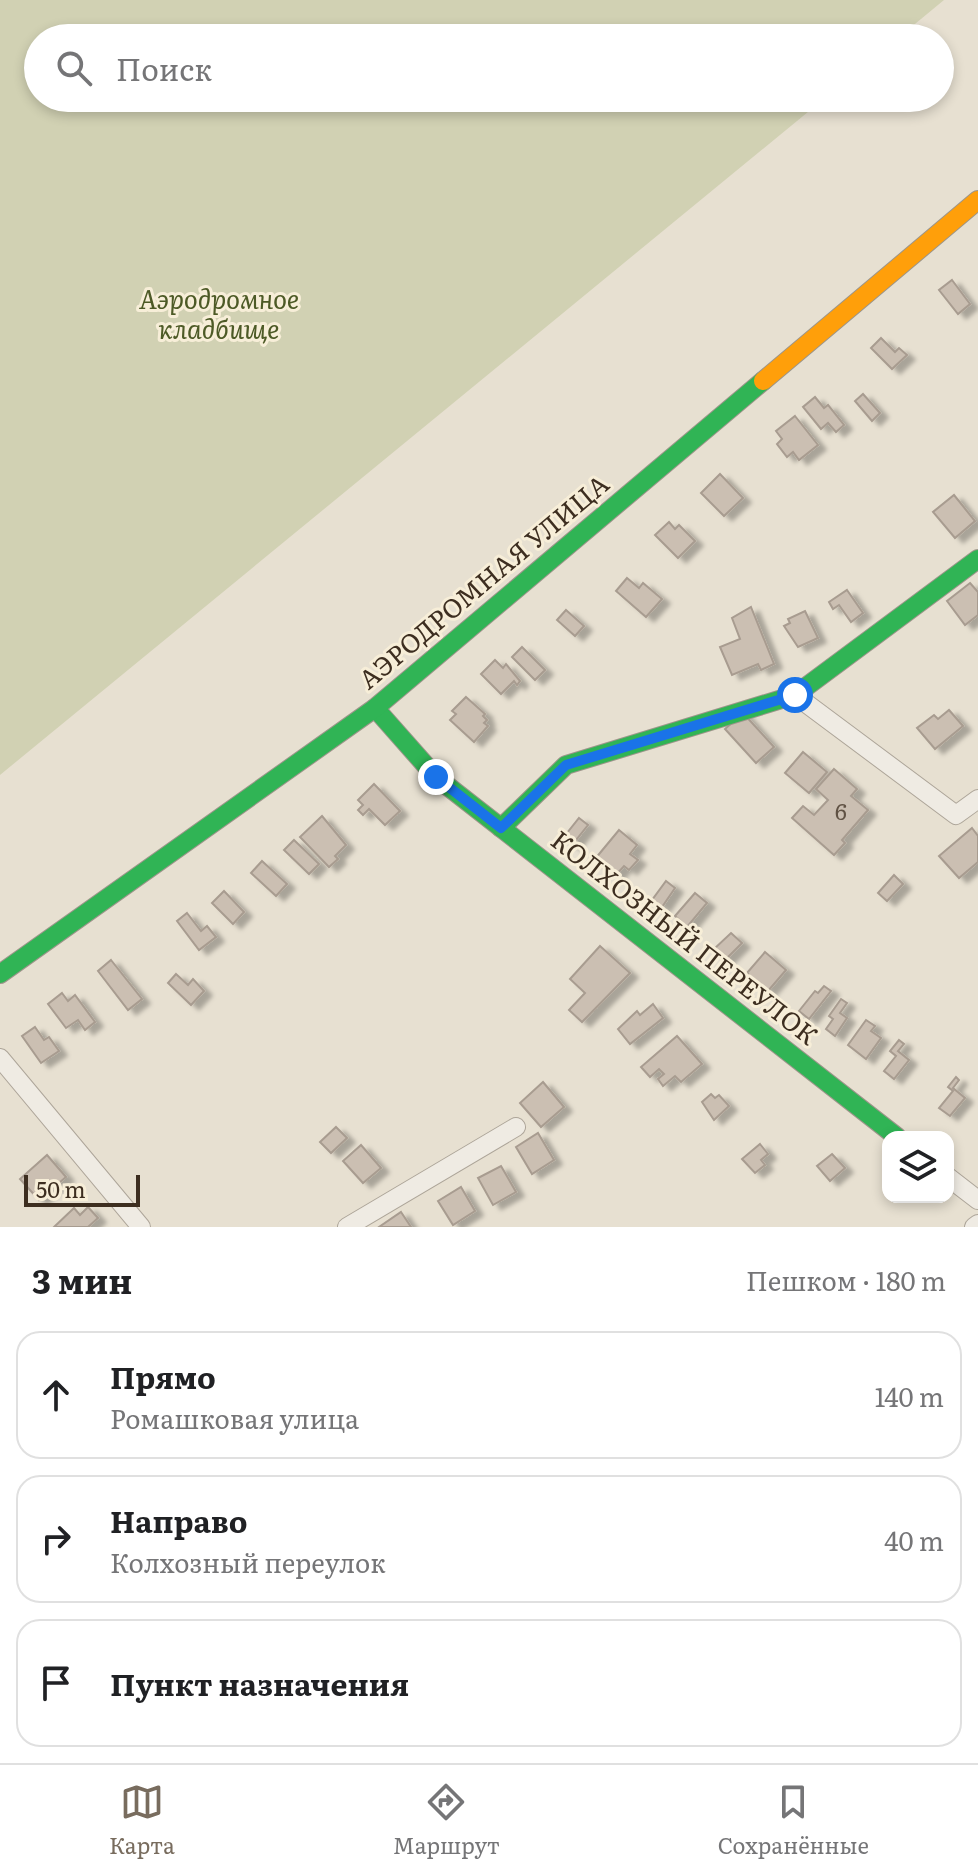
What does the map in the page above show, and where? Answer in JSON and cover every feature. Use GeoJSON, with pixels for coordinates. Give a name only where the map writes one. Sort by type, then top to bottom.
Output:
{"type":"FeatureCollection","features":[{"type":"Feature","properties":{"kind":"street","name":"АЭРОДРОМНАЯ УЛИЦА"},"geometry":{"type":"LineString","coordinates":[[0,974],[375,708],[978,200]]}},
{"type":"Feature","properties":{"kind":"street"},"geometry":{"type":"LineString","coordinates":[[501,828],[566,765],[795,695],[978,559]]}},
{"type":"Feature","properties":{"kind":"street"},"geometry":{"type":"LineString","coordinates":[[795,695],[956,815],[978,799]]}},
{"type":"Feature","properties":{"kind":"street","name":"КОЛХОЗНЫЙ ПЕРЕУЛОК"},"geometry":{"type":"LineString","coordinates":[[375,708],[436,777],[889,1131]]}},
{"type":"Feature","properties":{"kind":"street"},"geometry":{"type":"LineString","coordinates":[[0,1058],[141,1227]]}},
{"type":"Feature","properties":{"kind":"street"},"geometry":{"type":"LineString","coordinates":[[347,1227],[516,1127]]}},
{"type":"Feature","properties":{"kind":"street"},"geometry":{"type":"LineString","coordinates":[[954,1182],[978,1200]]}},
{"type":"Feature","properties":{"kind":"green space","name":"Аэродромное кладбище"},"geometry":{"type":"Polygon","coordinates":[[[0,0],[944,0],[915,24],[24,24],[24,112],[808,112],[0,775],[0,0]]]}},
{"type":"Feature","properties":{"kind":"building"},"geometry":{"type":"Polygon","coordinates":[[[952,280],[970,304],[958,314],[939,290],[952,280]]]}},
{"type":"Feature","properties":{"kind":"building"},"geometry":{"type":"Polygon","coordinates":[[[881,338],[895,352],[899,348],[907,355],[892,369],[871,348],[881,338]]]}},
{"type":"Feature","properties":{"kind":"building"},"geometry":{"type":"Polygon","coordinates":[[[863,394],[880,413],[872,421],[855,401],[863,394]]]}},
{"type":"Feature","properties":{"kind":"building"},"geometry":{"type":"Polygon","coordinates":[[[815,397],[824,408],[828,405],[844,425],[836,432],[828,423],[821,429],[803,407],[815,397]]]}},
{"type":"Feature","properties":{"kind":"building"},"geometry":{"type":"Polygon","coordinates":[[[795,416],[818,445],[799,460],[793,452],[787,457],[777,444],[782,439],[776,431],[795,416]]]}},
{"type":"Feature","properties":{"kind":"building"},"geometry":{"type":"Polygon","coordinates":[[[720,474],[743,498],[724,516],[701,493],[720,474]]]}},
{"type":"Feature","properties":{"kind":"building"},"geometry":{"type":"Polygon","coordinates":[[[954,495],[975,521],[955,538],[933,512],[954,495]]]}},
{"type":"Feature","properties":{"kind":"building"},"geometry":{"type":"Polygon","coordinates":[[[669,522],[675,529],[679,525],[695,541],[678,558],[655,535],[669,522]]]}},
{"type":"Feature","properties":{"kind":"building"},"geometry":{"type":"Polygon","coordinates":[[[627,578],[639,588],[643,583],[662,599],[646,617],[616,591],[627,578]]]}},
{"type":"Feature","properties":{"kind":"building"},"geometry":{"type":"Polygon","coordinates":[[[970,583],[978,592],[978,615],[965,625],[947,601],[970,583]]]}},
{"type":"Feature","properties":{"kind":"building"},"geometry":{"type":"Polygon","coordinates":[[[847,590],[863,613],[851,622],[839,605],[833,609],[829,602],[847,590]]]}},
{"type":"Feature","properties":{"kind":"building"},"geometry":{"type":"Polygon","coordinates":[[[751,607],[774,664],[761,670],[758,664],[732,675],[720,647],[740,639],[732,618],[751,607]]]}},
{"type":"Feature","properties":{"kind":"building"},"geometry":{"type":"Polygon","coordinates":[[[566,610],[584,626],[575,636],[557,620],[566,610]]]}},
{"type":"Feature","properties":{"kind":"building"},"geometry":{"type":"Polygon","coordinates":[[[805,611],[818,638],[798,647],[784,626],[790,623],[788,619],[805,611]]]}},
{"type":"Feature","properties":{"kind":"building"},"geometry":{"type":"Polygon","coordinates":[[[522,647],[545,670],[535,680],[512,657],[522,647]]]}},
{"type":"Feature","properties":{"kind":"building"},"geometry":{"type":"Polygon","coordinates":[[[495,660],[503,668],[506,664],[520,681],[517,685],[514,681],[501,694],[481,674],[495,660]]]}},
{"type":"Feature","properties":{"kind":"building"},"geometry":{"type":"Polygon","coordinates":[[[466,697],[485,714],[483,716],[487,720],[484,723],[488,726],[474,742],[450,720],[456,714],[452,711],[466,697]]]}},
{"type":"Feature","properties":{"kind":"building"},"geometry":{"type":"Polygon","coordinates":[[[949,710],[963,726],[935,749],[917,728],[934,715],[938,719],[949,710]]]}},
{"type":"Feature","properties":{"kind":"building"},"geometry":{"type":"Polygon","coordinates":[[[743,713],[774,747],[756,763],[725,729],[743,713]]]}},
{"type":"Feature","properties":{"kind":"building"},"geometry":{"type":"Polygon","coordinates":[[[803,752],[827,772],[809,793],[785,773],[803,752]]]}},
{"type":"Feature","properties":{"kind":"building"},"geometry":{"type":"Polygon","coordinates":[[[834,769],[857,789],[851,796],[868,810],[842,840],[845,843],[834,855],[792,818],[803,806],[814,815],[828,800],[816,789],[834,769]]]}},
{"type":"Feature","properties":{"kind":"building"},"geometry":{"type":"Polygon","coordinates":[[[374,784],[400,811],[385,825],[369,809],[363,815],[358,810],[363,805],[358,800],[374,784]]]}},
{"type":"Feature","properties":{"kind":"building"},"geometry":{"type":"Polygon","coordinates":[[[322,816],[346,845],[329,867],[300,837],[322,816]]]}},
{"type":"Feature","properties":{"kind":"building"},"geometry":{"type":"Polygon","coordinates":[[[579,818],[588,825],[572,845],[563,838],[579,818]]]}},
{"type":"Feature","properties":{"kind":"building"},"geometry":{"type":"Polygon","coordinates":[[[972,828],[978,836],[978,862],[959,878],[939,856],[972,828]]]}},
{"type":"Feature","properties":{"kind":"building"},"geometry":{"type":"Polygon","coordinates":[[[619,830],[637,845],[630,854],[638,860],[629,870],[624,866],[615,876],[595,859],[619,830]]]}},
{"type":"Feature","properties":{"kind":"building"},"geometry":{"type":"Polygon","coordinates":[[[294,840],[319,864],[309,874],[284,850],[294,840]]]}},
{"type":"Feature","properties":{"kind":"building"},"geometry":{"type":"Polygon","coordinates":[[[262,861],[287,884],[276,896],[251,873],[262,861]]]}},
{"type":"Feature","properties":{"kind":"building"},"geometry":{"type":"Polygon","coordinates":[[[894,875],[903,884],[887,901],[878,893],[894,875]]]}},
{"type":"Feature","properties":{"kind":"building"},"geometry":{"type":"Polygon","coordinates":[[[666,881],[675,888],[662,907],[652,900],[666,881]]]}},
{"type":"Feature","properties":{"kind":"building"},"geometry":{"type":"Polygon","coordinates":[[[224,891],[244,912],[233,924],[212,903],[224,891]]]}},
{"type":"Feature","properties":{"kind":"building"},"geometry":{"type":"Polygon","coordinates":[[[695,893],[707,903],[687,927],[675,916],[695,893]]]}},
{"type":"Feature","properties":{"kind":"building"},"geometry":{"type":"Polygon","coordinates":[[[187,913],[201,931],[207,926],[216,937],[199,950],[177,921],[187,913]]]}},
{"type":"Feature","properties":{"kind":"building"},"geometry":{"type":"Polygon","coordinates":[[[731,933],[742,943],[725,960],[714,949],[731,933]]]}},
{"type":"Feature","properties":{"kind":"building"},"geometry":{"type":"Polygon","coordinates":[[[600,946],[630,973],[582,1022],[569,1010],[585,993],[570,979],[600,946]]]}},
{"type":"Feature","properties":{"kind":"building"},"geometry":{"type":"Polygon","coordinates":[[[765,952],[786,970],[768,991],[747,973],[765,952]]]}},
{"type":"Feature","properties":{"kind":"building"},"geometry":{"type":"Polygon","coordinates":[[[111,960],[142,999],[128,1010],[98,971],[111,960]]]}},
{"type":"Feature","properties":{"kind":"building"},"geometry":{"type":"Polygon","coordinates":[[[176,974],[188,985],[193,979],[204,991],[191,1005],[168,983],[176,974]]]}},
{"type":"Feature","properties":{"kind":"building"},"geometry":{"type":"Polygon","coordinates":[[[824,986],[831,991],[809,1019],[799,1011],[815,991],[818,993],[824,986]]]}},
{"type":"Feature","properties":{"kind":"building"},"geometry":{"type":"Polygon","coordinates":[[[62,993],[68,1001],[75,995],[95,1022],[85,1030],[78,1020],[66,1028],[48,1004],[62,993]]]}},
{"type":"Feature","properties":{"kind":"building"},"geometry":{"type":"Polygon","coordinates":[[[841,999],[847,1003],[840,1013],[847,1018],[835,1036],[826,1029],[833,1019],[829,1016],[841,999]]]}},
{"type":"Feature","properties":{"kind":"building"},"geometry":{"type":"Polygon","coordinates":[[[653,1004],[663,1018],[630,1044],[618,1029],[637,1011],[640,1015],[653,1004]]]}},
{"type":"Feature","properties":{"kind":"building"},"geometry":{"type":"Polygon","coordinates":[[[866,1020],[875,1026],[871,1031],[881,1038],[866,1059],[848,1045],[866,1020]]]}},
{"type":"Feature","properties":{"kind":"building"},"geometry":{"type":"Polygon","coordinates":[[[35,1027],[44,1040],[49,1037],[59,1051],[41,1063],[22,1036],[35,1027]]]}},
{"type":"Feature","properties":{"kind":"building"},"geometry":{"type":"Polygon","coordinates":[[[677,1036],[702,1064],[681,1082],[675,1076],[663,1086],[658,1079],[664,1074],[659,1069],[650,1077],[641,1067],[677,1036]]]}},
{"type":"Feature","properties":{"kind":"building"},"geometry":{"type":"Polygon","coordinates":[[[899,1040],[904,1044],[898,1051],[909,1060],[894,1079],[884,1071],[896,1056],[890,1051],[899,1040]]]}},
{"type":"Feature","properties":{"kind":"building"},"geometry":{"type":"Polygon","coordinates":[[[956,1077],[959,1080],[953,1088],[965,1098],[950,1116],[939,1108],[953,1091],[948,1087],[956,1077]]]}},
{"type":"Feature","properties":{"kind":"building"},"geometry":{"type":"Polygon","coordinates":[[[543,1082],[564,1107],[541,1127],[520,1103],[543,1082]]]}},
{"type":"Feature","properties":{"kind":"building"},"geometry":{"type":"Polygon","coordinates":[[[711,1094],[715,1098],[719,1095],[729,1106],[714,1120],[702,1102],[711,1094]]]}},
{"type":"Feature","properties":{"kind":"building"},"geometry":{"type":"Polygon","coordinates":[[[336,1127],[347,1138],[331,1153],[320,1142],[336,1127]]]}},
{"type":"Feature","properties":{"kind":"building"},"geometry":{"type":"Polygon","coordinates":[[[538,1133],[554,1160],[532,1174],[516,1147],[538,1133]]]}},
{"type":"Feature","properties":{"kind":"building"},"geometry":{"type":"Polygon","coordinates":[[[760,1144],[768,1154],[761,1160],[765,1165],[755,1173],[742,1159],[760,1144]]]}},
{"type":"Feature","properties":{"kind":"building"},"geometry":{"type":"Polygon","coordinates":[[[361,1145],[381,1168],[363,1183],[343,1161],[361,1145]]]}},
{"type":"Feature","properties":{"kind":"building"},"geometry":{"type":"Polygon","coordinates":[[[832,1154],[845,1168],[830,1181],[817,1166],[832,1154]]]}},
{"type":"Feature","properties":{"kind":"building"},"geometry":{"type":"Polygon","coordinates":[[[47,1155],[66,1177],[39,1200],[20,1179],[47,1155]]]}},
{"type":"Feature","properties":{"kind":"building"},"geometry":{"type":"Polygon","coordinates":[[[501,1166],[516,1192],[493,1205],[478,1178],[501,1166]]]}},
{"type":"Feature","properties":{"kind":"building"},"geometry":{"type":"Polygon","coordinates":[[[461,1187],[475,1211],[453,1225],[438,1201],[461,1187]]]}},
{"type":"Feature","properties":{"kind":"building"},"geometry":{"type":"Polygon","coordinates":[[[88,1207],[98,1218],[88,1227],[54,1227],[74,1208],[80,1215],[88,1207]]]}},
{"type":"Feature","properties":{"kind":"building"},"geometry":{"type":"Polygon","coordinates":[[[401,1212],[411,1227],[379,1227],[401,1212]]]}},
{"type":"Feature","properties":{"kind":"traffic: fast"},"geometry":{"type":"LineString","coordinates":[[0,974],[375,708],[763,381]]}},
{"type":"Feature","properties":{"kind":"traffic: fast"},"geometry":{"type":"LineString","coordinates":[[501,828],[566,765],[795,695],[978,559]]}},
{"type":"Feature","properties":{"kind":"traffic: fast"},"geometry":{"type":"LineString","coordinates":[[375,708],[436,777],[889,1131]]}},
{"type":"Feature","properties":{"kind":"traffic: slow"},"geometry":{"type":"LineString","coordinates":[[763,381],[978,200]]}},
{"type":"Feature","properties":{"kind":"route"},"geometry":{"type":"LineString","coordinates":[[436,777],[501,828],[566,765],[795,695]]}}]}
